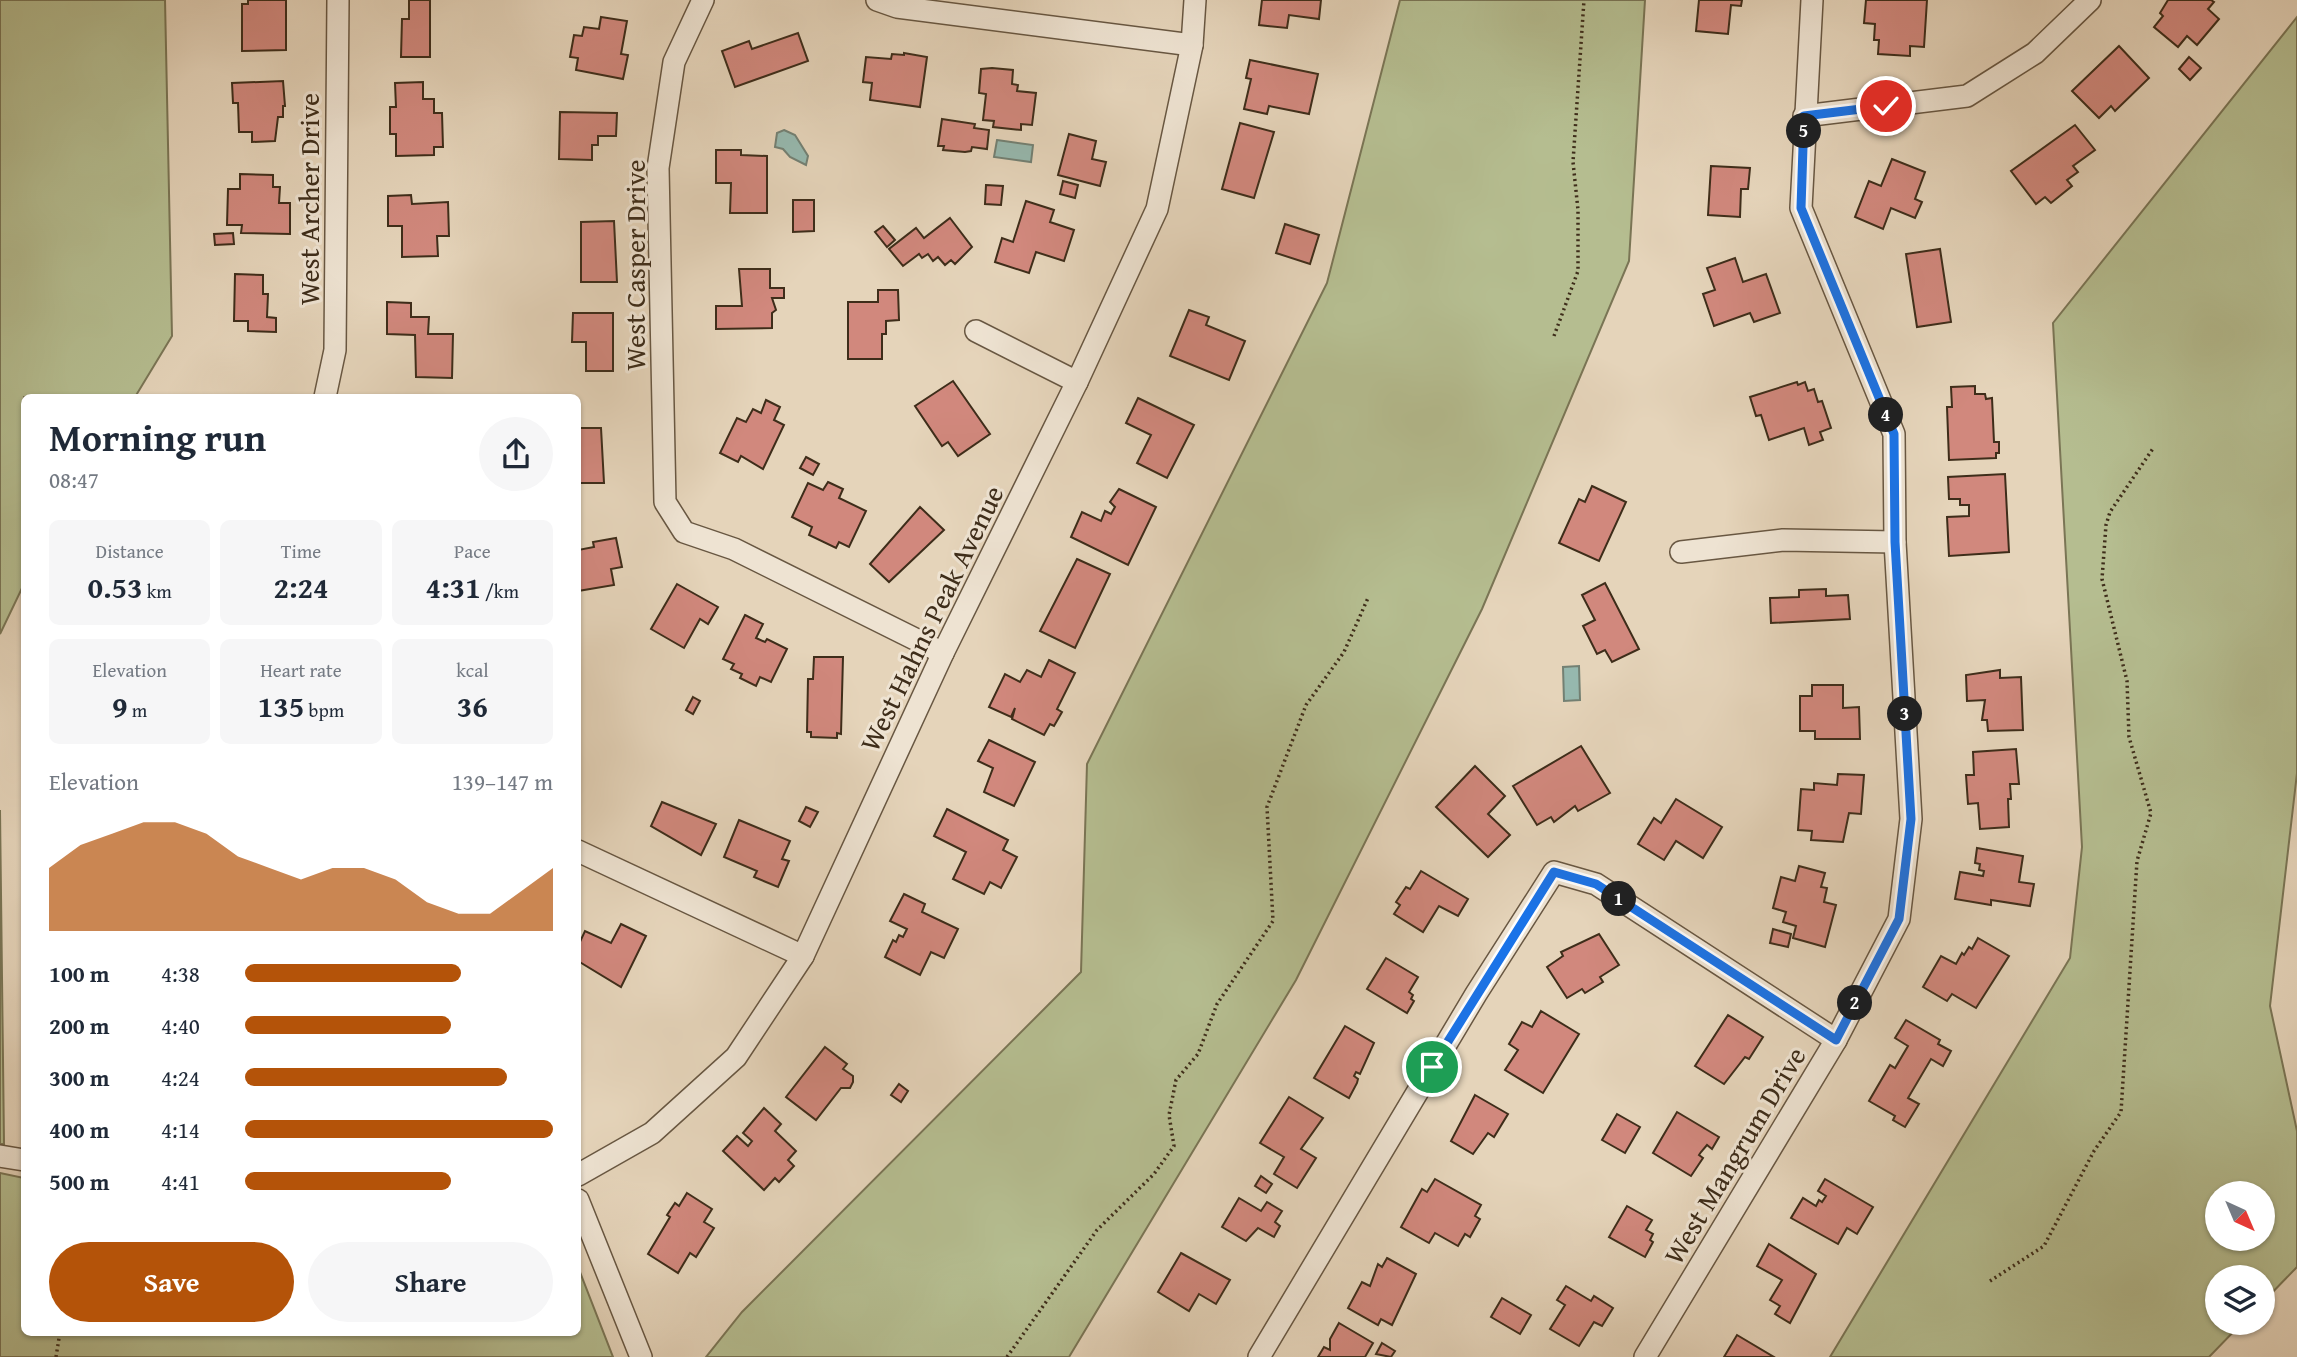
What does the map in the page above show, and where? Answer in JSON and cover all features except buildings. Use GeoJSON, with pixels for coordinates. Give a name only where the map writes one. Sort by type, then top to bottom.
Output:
{"type":"FeatureCollection","features":[{"type":"Feature","properties":{"kind":"street","name":"West Archer Drive"},"geometry":{"type":"LineString","coordinates":[[325,394],[335,350],[338,0]]}},
{"type":"Feature","properties":{"kind":"street","name":"West Casper Drive"},"geometry":{"type":"LineString","coordinates":[[703,0],[674,62],[658,167],[665,502],[684,532],[734,550],[943,653]]}},
{"type":"Feature","properties":{"kind":"street"},"geometry":{"type":"LineString","coordinates":[[877,0],[897,7],[1192,45]]}},
{"type":"Feature","properties":{"kind":"street","name":"West Hahns Peak Avenue"},"geometry":{"type":"LineString","coordinates":[[581,1173],[652,1133],[736,1057],[803,956],[943,653],[1077,382],[1157,209],[1192,45],[1195,0]]}},
{"type":"Feature","properties":{"kind":"street","name":"West Mangrum Drive"},"geometry":{"type":"LineString","coordinates":[[1645,1357],[1836,1040],[1899,919],[1911,819],[1895,542],[1894,434],[1801,208],[1812,0]]}},
{"type":"Feature","properties":{"kind":"street"},"geometry":{"type":"LineString","coordinates":[[1804,116],[1967,96],[2035,53],[2090,0]]}},
{"type":"Feature","properties":{"kind":"street"},"geometry":{"type":"LineString","coordinates":[[976,331],[1077,382]]}},
{"type":"Feature","properties":{"kind":"street"},"geometry":{"type":"LineString","coordinates":[[1681,552],[1783,540],[1895,542]]}},
{"type":"Feature","properties":{"kind":"street"},"geometry":{"type":"LineString","coordinates":[[581,852],[803,956]]}},
{"type":"Feature","properties":{"kind":"street"},"geometry":{"type":"LineString","coordinates":[[1259,1357],[1476,994],[1554,872],[1596,884],[1836,1040]]}},
{"type":"Feature","properties":{"kind":"street"},"geometry":{"type":"LineString","coordinates":[[0,1156],[21,1160]]}},
{"type":"Feature","properties":{"kind":"street"},"geometry":{"type":"LineString","coordinates":[[581,1207],[641,1357]]}},
{"type":"Feature","properties":{"kind":"path"},"geometry":{"type":"LineString","coordinates":[[1554,336],[1578,271],[1578,210],[1573,162],[1584,0]]}},
{"type":"Feature","properties":{"kind":"path"},"geometry":{"type":"LineString","coordinates":[[1990,1281],[2044,1246],[2094,1152],[2121,1112],[2137,861],[2151,813],[2129,737],[2127,681],[2102,579],[2106,525],[2110,512],[2154,447]]}},
{"type":"Feature","properties":{"kind":"path"},"geometry":{"type":"LineString","coordinates":[[1007,1357],[1097,1230],[1154,1174],[1174,1146],[1170,1115],[1176,1080],[1198,1054],[1217,1004],[1273,922],[1267,807],[1307,705],[1344,652],[1368,598]]}},
{"type":"Feature","properties":{"kind":"path"},"geometry":{"type":"LineString","coordinates":[[56,1357],[59,1336]]}},
{"type":"Feature","properties":{"kind":"green space"},"geometry":{"type":"Polygon","coordinates":[[[0,0],[165,0],[172,336],[137,394],[21,394],[21,590],[0,634],[0,0]]]}},
{"type":"Feature","properties":{"kind":"green space"},"geometry":{"type":"Polygon","coordinates":[[[1400,0],[1645,0],[1629,261],[1482,609],[1296,980],[1069,1357],[706,1357],[742,1312],[1081,972],[1087,764],[1327,283],[1400,0]]]}},
{"type":"Feature","properties":{"kind":"green space"},"geometry":{"type":"Polygon","coordinates":[[[2297,17],[2297,773],[2270,1006],[2297,1131],[2297,1267],[2275,1290],[2275,1265],[2205,1265],[2205,1335],[2230,1335],[2209,1357],[1830,1357],[2070,958],[2082,847],[2053,323],[2297,17]]]}},
{"type":"Feature","properties":{"kind":"green space"},"geometry":{"type":"Polygon","coordinates":[[[0,810],[4,1144],[0,1144],[0,810]]]}},
{"type":"Feature","properties":{"kind":"green space"},"geometry":{"type":"Polygon","coordinates":[[[0,1173],[21,1177],[21,1336],[581,1336],[581,1275],[613,1357],[0,1357],[0,1173]]]}},
{"type":"Feature","properties":{"kind":"water"},"geometry":{"type":"Polygon","coordinates":[[[784,130],[795,135],[808,156],[806,165],[790,157],[783,149],[775,147],[777,133],[784,130]]]}},
{"type":"Feature","properties":{"kind":"water"},"geometry":{"type":"Polygon","coordinates":[[[997,140],[1033,145],[1031,162],[994,157],[997,140]]]}},
{"type":"Feature","properties":{"kind":"water"},"geometry":{"type":"Polygon","coordinates":[[[1579,666],[1580,700],[1564,701],[1563,667],[1579,666]]]}},
{"type":"Feature","properties":{"kind":"route"},"geometry":{"type":"LineString","coordinates":[[1432,1067],[1554,872],[1596,884],[1836,1040],[1899,919],[1911,819],[1895,542],[1894,434],[1801,208],[1804,116],[1886,106]]}}]}
